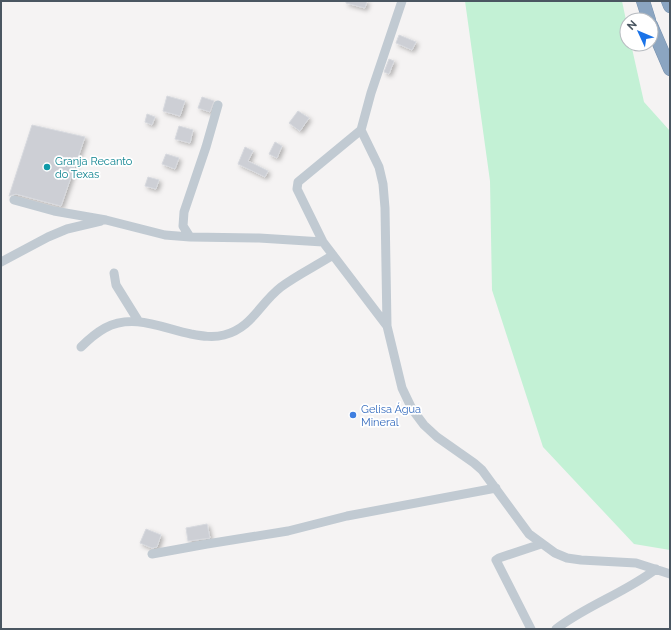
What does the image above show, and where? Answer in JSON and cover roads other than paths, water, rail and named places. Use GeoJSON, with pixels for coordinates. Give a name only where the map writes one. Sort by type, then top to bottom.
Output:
{"type":"FeatureCollection","features":[{"type":"Feature","properties":{"kind":"highway"},"geometry":{"type":"LineString","coordinates":[[643,1],[646,12]]}},
{"type":"Feature","properties":{"kind":"highway"},"geometry":{"type":"LineString","coordinates":[[668,1],[670,6]]}},
{"type":"Feature","properties":{"kind":"highway"},"geometry":{"type":"LineString","coordinates":[[659,43],[670,68]]}},
{"type":"Feature","properties":{"kind":"street"},"geometry":{"type":"LineString","coordinates":[[387,326],[323,242],[297,189],[298,182],[361,130],[371,93],[402,1]]}},
{"type":"Feature","properties":{"kind":"street"},"geometry":{"type":"LineString","coordinates":[[190,237],[183,226],[184,212],[206,148],[218,105]]}},
{"type":"Feature","properties":{"kind":"street"},"geometry":{"type":"LineString","coordinates":[[361,130],[379,167],[383,184],[387,326],[402,388],[412,409],[424,425],[437,437],[474,463],[496,488],[529,534],[555,553],[567,558],[581,560],[636,563],[670,574]]}},
{"type":"Feature","properties":{"kind":"street"},"geometry":{"type":"LineString","coordinates":[[14,200],[61,212],[106,220],[165,235],[323,242]]}},
{"type":"Feature","properties":{"kind":"street"},"geometry":{"type":"LineString","coordinates":[[1,262],[48,237],[67,230],[106,220]]}},
{"type":"Feature","properties":{"kind":"street"},"geometry":{"type":"LineString","coordinates":[[81,347],[105,328],[117,323],[132,321],[202,336],[214,337],[236,331],[251,320],[281,287],[333,255]]}},
{"type":"Feature","properties":{"kind":"street"},"geometry":{"type":"LineString","coordinates":[[114,273],[116,285],[138,322]]}},
{"type":"Feature","properties":{"kind":"street"},"geometry":{"type":"LineString","coordinates":[[152,554],[288,531],[347,516],[496,488]]}},
{"type":"Feature","properties":{"kind":"street"},"geometry":{"type":"LineString","coordinates":[[531,629],[496,560],[541,544]]}},
{"type":"Feature","properties":{"kind":"street"},"geometry":{"type":"LineString","coordinates":[[556,629],[582,611],[645,578],[656,570]]}},
{"type":"Feature","properties":{"kind":"place","name":"Granja Recanto do Texas"},"geometry":{"type":"Point","coordinates":[47,167]}},
{"type":"Feature","properties":{"kind":"place","name":"Gelisa Água Mineral"},"geometry":{"type":"Point","coordinates":[353,415]}}]}
